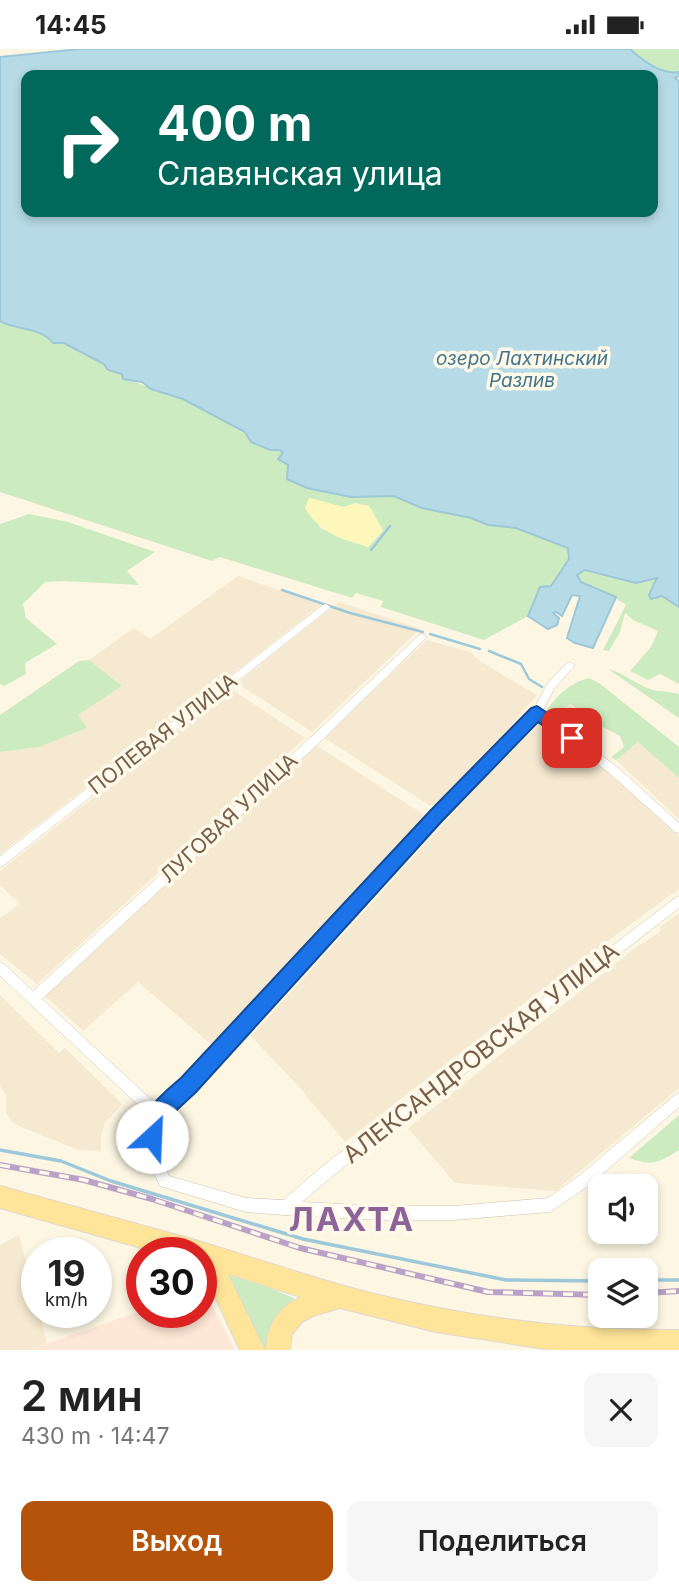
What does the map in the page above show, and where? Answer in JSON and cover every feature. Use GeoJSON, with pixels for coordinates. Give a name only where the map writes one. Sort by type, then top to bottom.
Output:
{"type":"FeatureCollection","features":[{"type":"Feature","properties":{"kind":"main road"},"geometry":{"type":"LineString","coordinates":[[0,1197],[138,1237]]}},
{"type":"Feature","properties":{"kind":"main road"},"geometry":{"type":"LineString","coordinates":[[217,1261],[336,1299],[507,1337],[604,1345],[679,1342]]}},
{"type":"Feature","properties":{"kind":"main road"},"geometry":{"type":"LineString","coordinates":[[217,1278],[253,1350]]}},
{"type":"Feature","properties":{"kind":"main road"},"geometry":{"type":"LineString","coordinates":[[278,1350],[279,1334],[289,1315],[299,1308],[336,1299]]}},
{"type":"Feature","properties":{"kind":"street","name":"ПОЛЕВАЯ УЛИЦА"},"geometry":{"type":"LineString","coordinates":[[0,862],[326,607]]}},
{"type":"Feature","properties":{"kind":"street","name":"ЛУГОВАЯ УЛИЦА"},"geometry":{"type":"LineString","coordinates":[[34,998],[315,740],[422,637]]}},
{"type":"Feature","properties":{"kind":"street"},"geometry":{"type":"LineString","coordinates":[[570,665],[550,687],[537,713],[436,816],[189,1085],[157,1114],[152,1137],[153,1157],[165,1181],[246,1205],[380,1213],[524,1209],[550,1205],[562,1199],[679,1099]]}},
{"type":"Feature","properties":{"kind":"street"},"geometry":{"type":"LineString","coordinates":[[537,713],[612,769],[679,829]]}},
{"type":"Feature","properties":{"kind":"street","name":"АЛЕКСАНДРОВСКАЯ УЛИЦА"},"geometry":{"type":"LineString","coordinates":[[284,1208],[330,1169],[679,901]]}},
{"type":"Feature","properties":{"kind":"street"},"geometry":{"type":"LineString","coordinates":[[0,968],[157,1114]]}},
{"type":"Feature","properties":{"kind":"shaded area"},"geometry":{"type":"Polygon","coordinates":[[[238,576],[321,605],[0,854],[0,752],[39,747],[86,728],[77,715],[122,686],[89,660],[134,628],[150,639],[238,576]]]}},
{"type":"Feature","properties":{"kind":"shaded area"},"geometry":{"type":"Polygon","coordinates":[[[339,602],[420,629],[312,732],[237,683],[339,602]]]}},
{"type":"Feature","properties":{"kind":"shaded area"},"geometry":{"type":"Polygon","coordinates":[[[427,640],[470,652],[481,662],[537,695],[487,754],[435,805],[429,805],[323,737],[427,640]]]}},
{"type":"Feature","properties":{"kind":"shaded area"},"geometry":{"type":"Polygon","coordinates":[[[231,689],[305,738],[37,984],[0,954],[0,918],[20,904],[0,885],[0,871],[231,689]]]}},
{"type":"Feature","properties":{"kind":"shaded area"},"geometry":{"type":"Polygon","coordinates":[[[569,704],[599,725],[579,737],[553,717],[569,704]]]}},
{"type":"Feature","properties":{"kind":"shaded area"},"geometry":{"type":"Polygon","coordinates":[[[540,723],[553,729],[602,766],[679,836],[679,889],[569,969],[345,1142],[300,1088],[251,1036],[482,781],[540,723]]]}},
{"type":"Feature","properties":{"kind":"shaded area"},"geometry":{"type":"Polygon","coordinates":[[[638,742],[679,778],[679,819],[616,760],[638,742]]]}},
{"type":"Feature","properties":{"kind":"shaded area"},"geometry":{"type":"Polygon","coordinates":[[[316,745],[424,815],[285,970],[212,1045],[138,982],[83,1031],[44,995],[316,745]]]}},
{"type":"Feature","properties":{"kind":"shaded area"},"geometry":{"type":"Polygon","coordinates":[[[679,913],[679,1088],[556,1191],[455,1183],[408,1128],[634,949],[661,931],[660,927],[679,913]]]}},
{"type":"Feature","properties":{"kind":"shaded area"},"geometry":{"type":"Polygon","coordinates":[[[0,995],[59,1053],[65,1048],[122,1104],[105,1123],[101,1134],[101,1151],[79,1150],[14,1124],[6,1113],[6,1095],[0,1086],[0,995]]]}},
{"type":"Feature","properties":{"kind":"shaded area"},"geometry":{"type":"Polygon","coordinates":[[[19,1235],[21,1328],[43,1328],[47,1343],[28,1350],[0,1350],[0,1245],[19,1235]]]}},
{"type":"Feature","properties":{"kind":"shaded area"},"geometry":{"type":"Polygon","coordinates":[[[217,1315],[235,1350],[28,1350],[92,1328],[112,1328],[112,1321],[126,1316],[126,1328],[217,1328],[217,1315]]]}},
{"type":"Feature","properties":{"kind":"green space"},"geometry":{"type":"Polygon","coordinates":[[[630,49],[679,49],[679,72],[659,69],[630,49]]]}},
{"type":"Feature","properties":{"kind":"green space"},"geometry":{"type":"Polygon","coordinates":[[[0,321],[49,337],[53,343],[64,343],[104,364],[108,370],[122,374],[124,379],[183,399],[270,450],[280,450],[288,465],[287,479],[307,488],[351,497],[394,496],[422,508],[471,518],[488,525],[516,528],[569,548],[569,559],[550,586],[540,587],[528,616],[484,640],[381,607],[383,601],[356,593],[352,598],[220,557],[212,561],[0,492],[0,321]],[[309,498],[320,528],[368,547],[383,531],[371,509],[343,507],[309,498]]]}},
{"type":"Feature","properties":{"kind":"green space"},"geometry":{"type":"Polygon","coordinates":[[[29,514],[68,522],[155,552],[127,571],[139,585],[45,582],[23,604],[26,618],[57,644],[25,663],[26,674],[4,686],[0,684],[0,524],[29,514]]]}},
{"type":"Feature","properties":{"kind":"green space"},"geometry":{"type":"Polygon","coordinates":[[[585,570],[636,583],[658,577],[652,599],[662,596],[679,607],[679,684],[660,674],[648,680],[630,671],[651,647],[658,631],[633,620],[625,613],[620,632],[609,651],[603,650],[626,605],[580,580],[576,575],[585,570]]]}},
{"type":"Feature","properties":{"kind":"green space"},"geometry":{"type":"Polygon","coordinates":[[[89,660],[122,686],[78,715],[87,728],[39,747],[0,752],[0,715],[79,661],[89,660]]]}},
{"type":"Feature","properties":{"kind":"green space"},"geometry":{"type":"Polygon","coordinates":[[[608,669],[650,689],[679,694],[679,718],[608,669]]]}},
{"type":"Feature","properties":{"kind":"green space"},"geometry":{"type":"Polygon","coordinates":[[[589,678],[599,683],[679,747],[679,778],[638,742],[616,760],[611,757],[624,747],[620,736],[603,727],[586,737],[579,737],[599,724],[570,704],[553,717],[546,711],[564,690],[589,678]]]}},
{"type":"Feature","properties":{"kind":"green space"},"geometry":{"type":"Polygon","coordinates":[[[679,1115],[679,1150],[655,1162],[629,1158],[679,1115]]]}},
{"type":"Feature","properties":{"kind":"green space"},"geometry":{"type":"Polygon","coordinates":[[[226,1270],[294,1298],[271,1350],[261,1350],[226,1270]]]}},
{"type":"Feature","properties":{"kind":"sand"},"geometry":{"type":"Polygon","coordinates":[[[309,498],[343,507],[355,503],[369,506],[383,530],[368,547],[340,538],[317,524],[311,517],[305,508],[309,498]]]}},
{"type":"Feature","properties":{"kind":"water","name":"озеро Лахтинский Разлив"},"geometry":{"type":"Polygon","coordinates":[[[80,49],[630,49],[659,69],[679,72],[679,76],[675,78],[679,81],[679,607],[662,596],[651,599],[649,595],[657,578],[636,583],[585,570],[577,575],[581,582],[616,597],[593,648],[575,643],[567,638],[580,596],[572,595],[562,616],[553,613],[559,618],[557,625],[548,629],[528,616],[540,587],[551,586],[569,559],[568,548],[516,528],[488,525],[471,518],[422,508],[394,496],[351,497],[307,488],[287,479],[288,465],[278,459],[283,453],[280,450],[270,450],[251,442],[245,432],[183,399],[151,389],[142,382],[123,379],[122,374],[108,370],[104,364],[64,343],[53,343],[35,331],[0,321],[0,57],[80,49]]]}},
{"type":"Feature","properties":{"kind":"waterway"},"geometry":{"type":"LineString","coordinates":[[371,550],[390,526]]}},
{"type":"Feature","properties":{"kind":"waterway"},"geometry":{"type":"LineString","coordinates":[[282,590],[350,613],[423,632]]}},
{"type":"Feature","properties":{"kind":"waterway"},"geometry":{"type":"LineString","coordinates":[[430,634],[480,649]]}},
{"type":"Feature","properties":{"kind":"waterway"},"geometry":{"type":"LineString","coordinates":[[489,651],[521,664],[529,679],[542,687]]}},
{"type":"Feature","properties":{"kind":"waterway"},"geometry":{"type":"LineString","coordinates":[[0,1150],[61,1161],[111,1181],[303,1239],[506,1280],[588,1281]]}},
{"type":"Feature","properties":{"kind":"waterway"},"geometry":{"type":"LineString","coordinates":[[658,1280],[679,1280]]}},
{"type":"Feature","properties":{"kind":"railway"},"geometry":{"type":"LineString","coordinates":[[0,1165],[84,1180],[152,1199],[300,1248],[488,1292],[588,1295]]}},
{"type":"Feature","properties":{"kind":"railway"},"geometry":{"type":"LineString","coordinates":[[658,1292],[679,1291]]}},
{"type":"Feature","properties":{"kind":"district","name":"ЛАХТА"},"geometry":{"type":"Point","coordinates":[352,1219]}},
{"type":"Feature","properties":{"kind":"route"},"geometry":{"type":"LineString","coordinates":[[152,1137],[157,1114],[189,1085],[436,816],[537,713],[572,738]]}}]}
